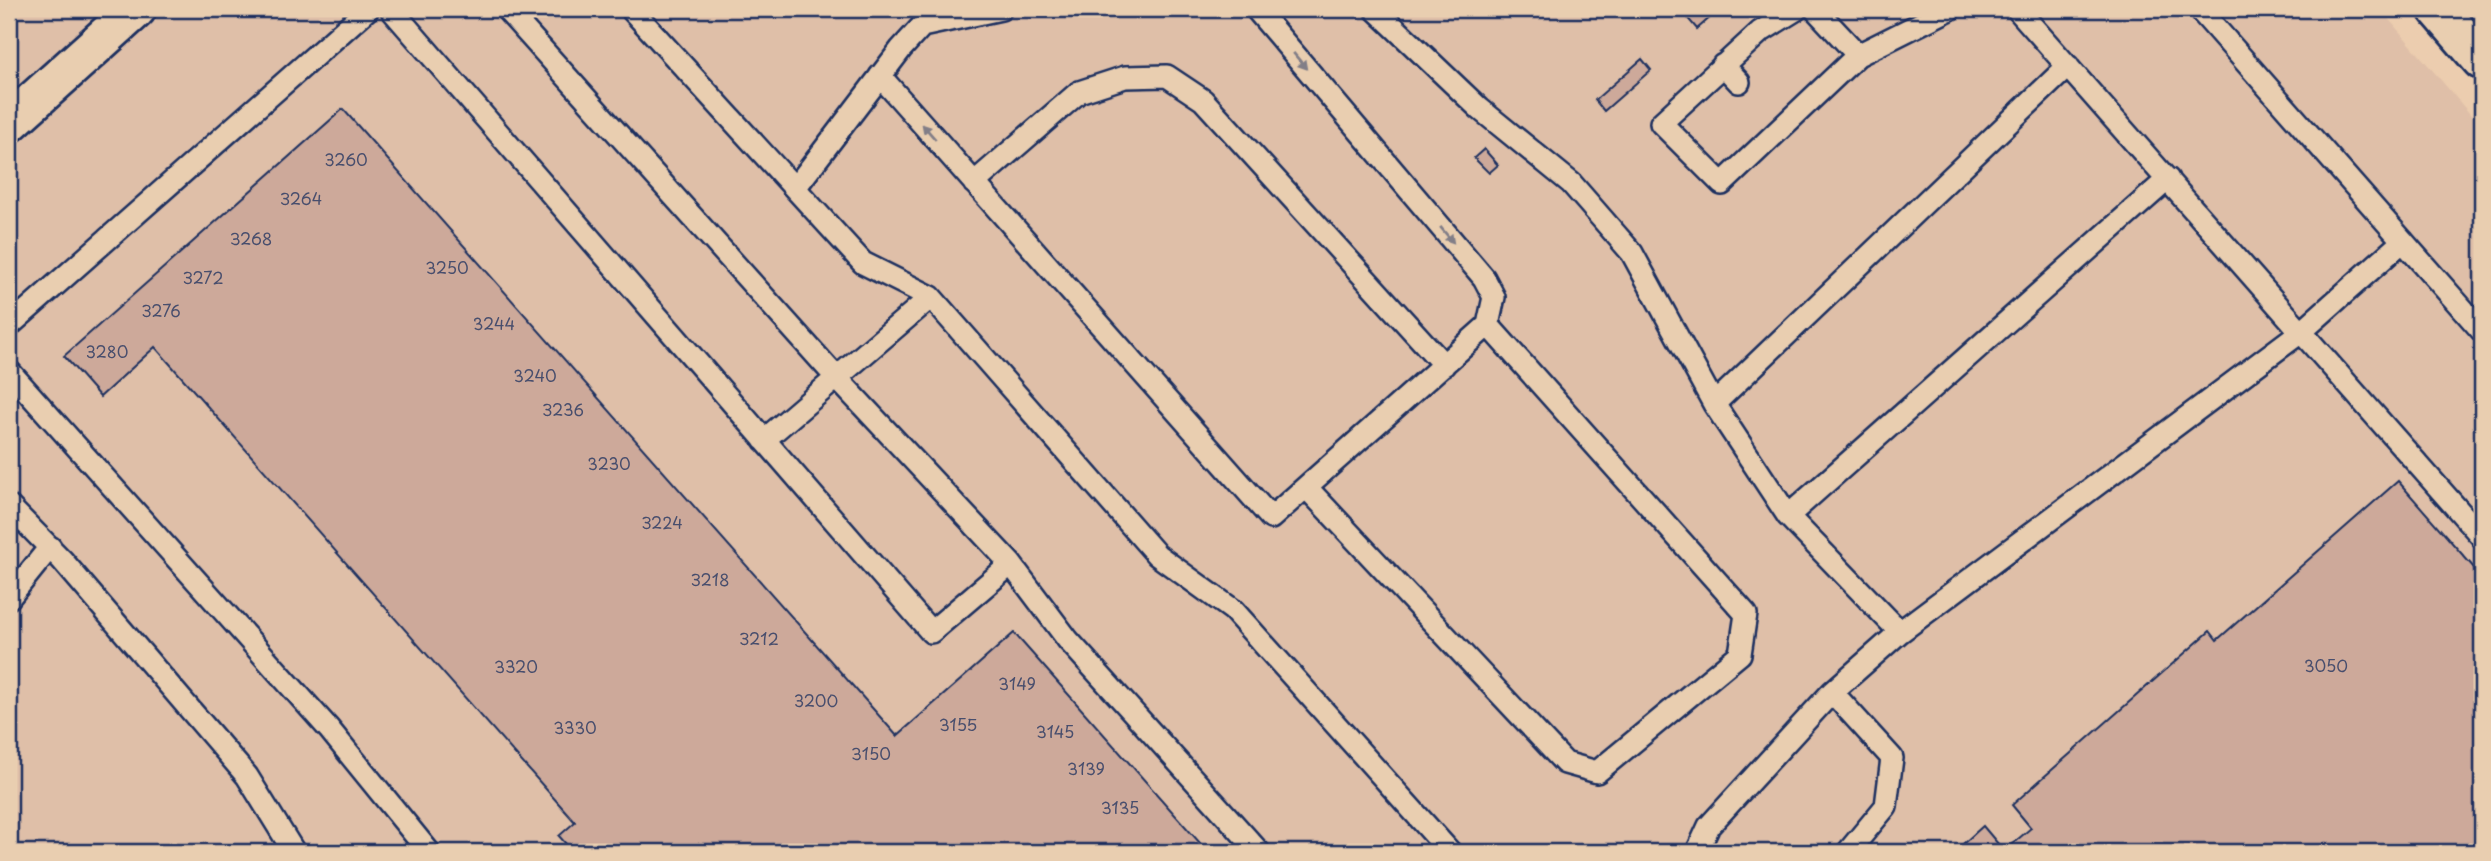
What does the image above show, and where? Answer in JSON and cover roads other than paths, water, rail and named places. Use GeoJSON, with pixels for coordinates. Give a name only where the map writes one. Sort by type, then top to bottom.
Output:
{"type":"FeatureCollection","features":[{"type":"Feature","properties":{"kind":"street"},"geometry":{"type":"LineString","coordinates":[[9,123],[136,9]]}},
{"type":"Feature","properties":{"kind":"street"},"geometry":{"type":"LineString","coordinates":[[2438,9],[2482,60]]}},
{"type":"Feature","properties":{"kind":"lane"},"geometry":{"type":"LineString","coordinates":[[9,326],[368,9]]}},
{"type":"Feature","properties":{"kind":"lane"},"geometry":{"type":"LineString","coordinates":[[391,9],[931,632],[1011,564]]}},
{"type":"Feature","properties":{"kind":"lane"},"geometry":{"type":"LineString","coordinates":[[506,9],[835,376],[1011,564],[1068,640],[1259,852]]}},
{"type":"Feature","properties":{"kind":"lane"},"geometry":{"type":"LineString","coordinates":[[631,9],[863,262],[931,297],[1157,555],[1233,610],[1450,852]]}},
{"type":"Feature","properties":{"kind":"lane"},"geometry":{"type":"LineString","coordinates":[[795,188],[880,76],[922,26],[1001,9]]}},
{"type":"Feature","properties":{"kind":"lane"},"geometry":{"type":"LineString","coordinates":[[880,76],[1271,518],[1489,326],[1494,297],[1483,278],[1256,9]]}},
{"type":"Feature","properties":{"kind":"lane"},"geometry":{"type":"LineString","coordinates":[[1375,9],[1480,108],[1571,183],[1632,253],[1714,404],[1788,516],[1900,632]]}},
{"type":"Feature","properties":{"kind":"lane"},"geometry":{"type":"LineString","coordinates":[[1797,9],[1760,32],[1661,123],[1722,184],[1778,119],[1813,84],[1858,55],[1950,9]]}},
{"type":"Feature","properties":{"kind":"lane"},"geometry":{"type":"LineString","coordinates":[[1815,9],[1858,55]]}},
{"type":"Feature","properties":{"kind":"lane"},"geometry":{"type":"LineString","coordinates":[[2017,9],[2482,537]]}},
{"type":"Feature","properties":{"kind":"lane"},"geometry":{"type":"LineString","coordinates":[[2199,9],[2482,331]]}},
{"type":"Feature","properties":{"kind":"lane"},"geometry":{"type":"LineString","coordinates":[[1760,32],[1776,47]]}},
{"type":"Feature","properties":{"kind":"lane"},"geometry":{"type":"LineString","coordinates":[[1723,65],[1739,82]]}},
{"type":"Feature","properties":{"kind":"lane"},"geometry":{"type":"LineString","coordinates":[[1714,404],[2068,66]]}},
{"type":"Feature","properties":{"kind":"lane"},"geometry":{"type":"LineString","coordinates":[[974,183],[1079,92],[1125,77],[1167,76],[1203,100],[1444,365]]}},
{"type":"Feature","properties":{"kind":"lane"},"geometry":{"type":"LineString","coordinates":[[1788,516],[2168,179]]}},
{"type":"Feature","properties":{"kind":"lane"},"geometry":{"type":"LineString","coordinates":[[1697,852],[1709,826],[1832,692],[1900,632],[2302,331],[2403,241]]}},
{"type":"Feature","properties":{"kind":"lane"},"geometry":{"type":"LineString","coordinates":[[764,440],[835,376],[931,297]]}},
{"type":"Feature","properties":{"kind":"lane"},"geometry":{"type":"LineString","coordinates":[[1306,487],[1565,763],[1597,772],[1740,654],[1746,614],[1489,326]]}},
{"type":"Feature","properties":{"kind":"lane"},"geometry":{"type":"LineString","coordinates":[[9,370],[329,729],[429,852]]}},
{"type":"Feature","properties":{"kind":"lane"},"geometry":{"type":"LineString","coordinates":[[9,506],[50,547],[247,776],[293,852]]}},
{"type":"Feature","properties":{"kind":"lane"},"geometry":{"type":"LineString","coordinates":[[9,598],[50,547]]}},
{"type":"Feature","properties":{"kind":"lane"},"geometry":{"type":"LineString","coordinates":[[1832,692],[1892,758],[1886,806],[1848,852]]}}]}
